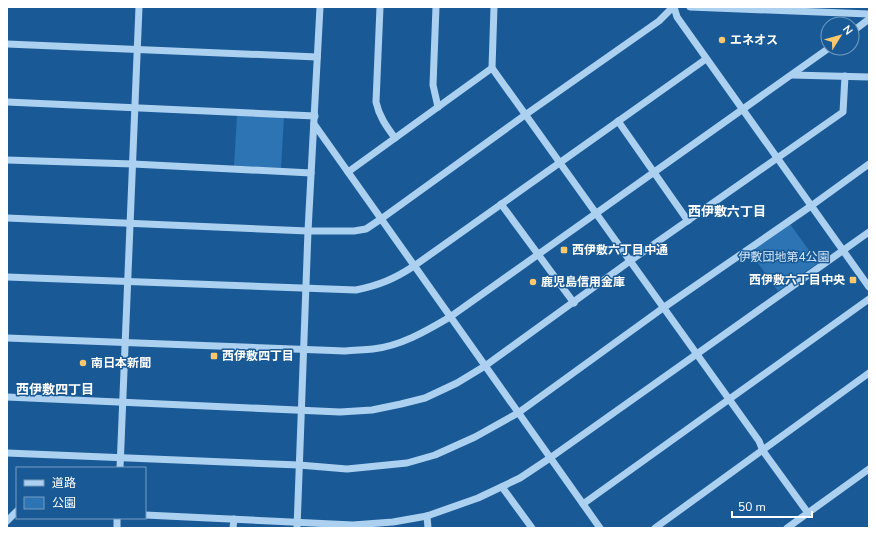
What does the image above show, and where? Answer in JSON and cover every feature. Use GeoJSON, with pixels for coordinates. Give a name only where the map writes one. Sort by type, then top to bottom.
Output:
{"type":"FeatureCollection","features":[{"type":"Feature","properties":{"kind":"street"},"geometry":{"type":"LineString","coordinates":[[120,467],[139,7]]}},
{"type":"Feature","properties":{"kind":"street"},"geometry":{"type":"LineString","coordinates":[[297,525],[308,231],[320,7]]}},
{"type":"Feature","properties":{"kind":"street"},"geometry":{"type":"LineString","coordinates":[[380,7],[376,102],[382,121],[395,138]]}},
{"type":"Feature","properties":{"kind":"street"},"geometry":{"type":"LineString","coordinates":[[436,7],[434,85],[438,107]]}},
{"type":"Feature","properties":{"kind":"street"},"geometry":{"type":"LineString","coordinates":[[494,7],[492,68],[696,355],[730,400],[759,441],[763,450],[808,513]]}},
{"type":"Feature","properties":{"kind":"street"},"geometry":{"type":"LineString","coordinates":[[7,218],[308,231],[354,231],[366,229],[659,21],[673,7],[677,17],[706,59],[869,287]]}},
{"type":"Feature","properties":{"kind":"street"},"geometry":{"type":"LineString","coordinates":[[691,7],[869,14]]}},
{"type":"Feature","properties":{"kind":"street"},"geometry":{"type":"LineString","coordinates":[[860,26],[869,20]]}},
{"type":"Feature","properties":{"kind":"street"},"geometry":{"type":"LineString","coordinates":[[7,44],[317,57]]}},
{"type":"Feature","properties":{"kind":"street"},"geometry":{"type":"LineString","coordinates":[[7,338],[344,351],[374,349],[397,344],[415,337],[450,317],[820,55]]}},
{"type":"Feature","properties":{"kind":"street"},"geometry":{"type":"LineString","coordinates":[[7,277],[356,290],[374,287],[393,279],[414,266],[706,59]]}},
{"type":"Feature","properties":{"kind":"street"},"geometry":{"type":"LineString","coordinates":[[348,172],[492,68]]}},
{"type":"Feature","properties":{"kind":"street"},"geometry":{"type":"LineString","coordinates":[[792,75],[869,77]]}},
{"type":"Feature","properties":{"kind":"street"},"geometry":{"type":"LineString","coordinates":[[7,397],[347,412],[372,410],[425,398],[444,390],[485,366],[843,112],[845,76]]}},
{"type":"Feature","properties":{"kind":"street"},"geometry":{"type":"LineString","coordinates":[[7,102],[315,116]]}},
{"type":"Feature","properties":{"kind":"street"},"geometry":{"type":"LineString","coordinates":[[618,122],[688,221]]}},
{"type":"Feature","properties":{"kind":"street"},"geometry":{"type":"LineString","coordinates":[[314,124],[600,528]]}},
{"type":"Feature","properties":{"kind":"street"},"geometry":{"type":"LineString","coordinates":[[7,160],[133,164],[311,173]]}},
{"type":"Feature","properties":{"kind":"street"},"geometry":{"type":"LineString","coordinates":[[7,453],[299,465],[346,469],[407,463],[435,455],[475,437],[518,413],[663,308],[869,164]]}},
{"type":"Feature","properties":{"kind":"street"},"geometry":{"type":"LineString","coordinates":[[502,204],[574,303]]}},
{"type":"Feature","properties":{"kind":"street"},"geometry":{"type":"LineString","coordinates":[[146,515],[234,519],[297,525],[353,527],[427,516],[478,498],[520,478],[550,458],[869,232]]}},
{"type":"Feature","properties":{"kind":"street"},"geometry":{"type":"LineString","coordinates":[[583,504],[869,299]]}},
{"type":"Feature","properties":{"kind":"street"},"geometry":{"type":"LineString","coordinates":[[655,528],[869,373]]}},
{"type":"Feature","properties":{"kind":"street"},"geometry":{"type":"LineString","coordinates":[[787,528],[869,469]]}},
{"type":"Feature","properties":{"kind":"street"},"geometry":{"type":"LineString","coordinates":[[502,487],[532,528]]}},
{"type":"Feature","properties":{"kind":"street"},"geometry":{"type":"LineString","coordinates":[[7,521],[16,511]]}},
{"type":"Feature","properties":{"kind":"street"},"geometry":{"type":"LineString","coordinates":[[427,516],[428,528]]}},
{"type":"Feature","properties":{"kind":"street"},"geometry":{"type":"LineString","coordinates":[[233,528],[234,519]]}},
{"type":"Feature","properties":{"kind":"green space"},"geometry":{"type":"Polygon","coordinates":[[[237,116],[284,117],[281,168],[234,166],[237,116]]]}},
{"type":"Feature","properties":{"kind":"green space","name":"伊敷団地第4公園"},"geometry":{"type":"Polygon","coordinates":[[[790,224],[818,263],[778,291],[750,252],[790,224]]]}},
{"type":"Feature","properties":{"kind":"place","name":"エネオス"},"geometry":{"type":"Point","coordinates":[722,40]}},
{"type":"Feature","properties":{"kind":"place","name":"西伊敷六丁目中通"},"geometry":{"type":"Point","coordinates":[564,250]}},
{"type":"Feature","properties":{"kind":"place","name":"西伊敷六丁目中央"},"geometry":{"type":"Point","coordinates":[853,280]}},
{"type":"Feature","properties":{"kind":"place","name":"鹿児島信用金庫"},"geometry":{"type":"Point","coordinates":[533,282]}},
{"type":"Feature","properties":{"kind":"place","name":"西伊敷四丁目"},"geometry":{"type":"Point","coordinates":[214,356]}},
{"type":"Feature","properties":{"kind":"place","name":"南日本新聞"},"geometry":{"type":"Point","coordinates":[83,363]}},
{"type":"Feature","properties":{"kind":"district","name":"西伊敷六丁目"},"geometry":{"type":"Point","coordinates":[727,211]}},
{"type":"Feature","properties":{"kind":"district","name":"西伊敷四丁目"},"geometry":{"type":"Point","coordinates":[55,389]}}]}
